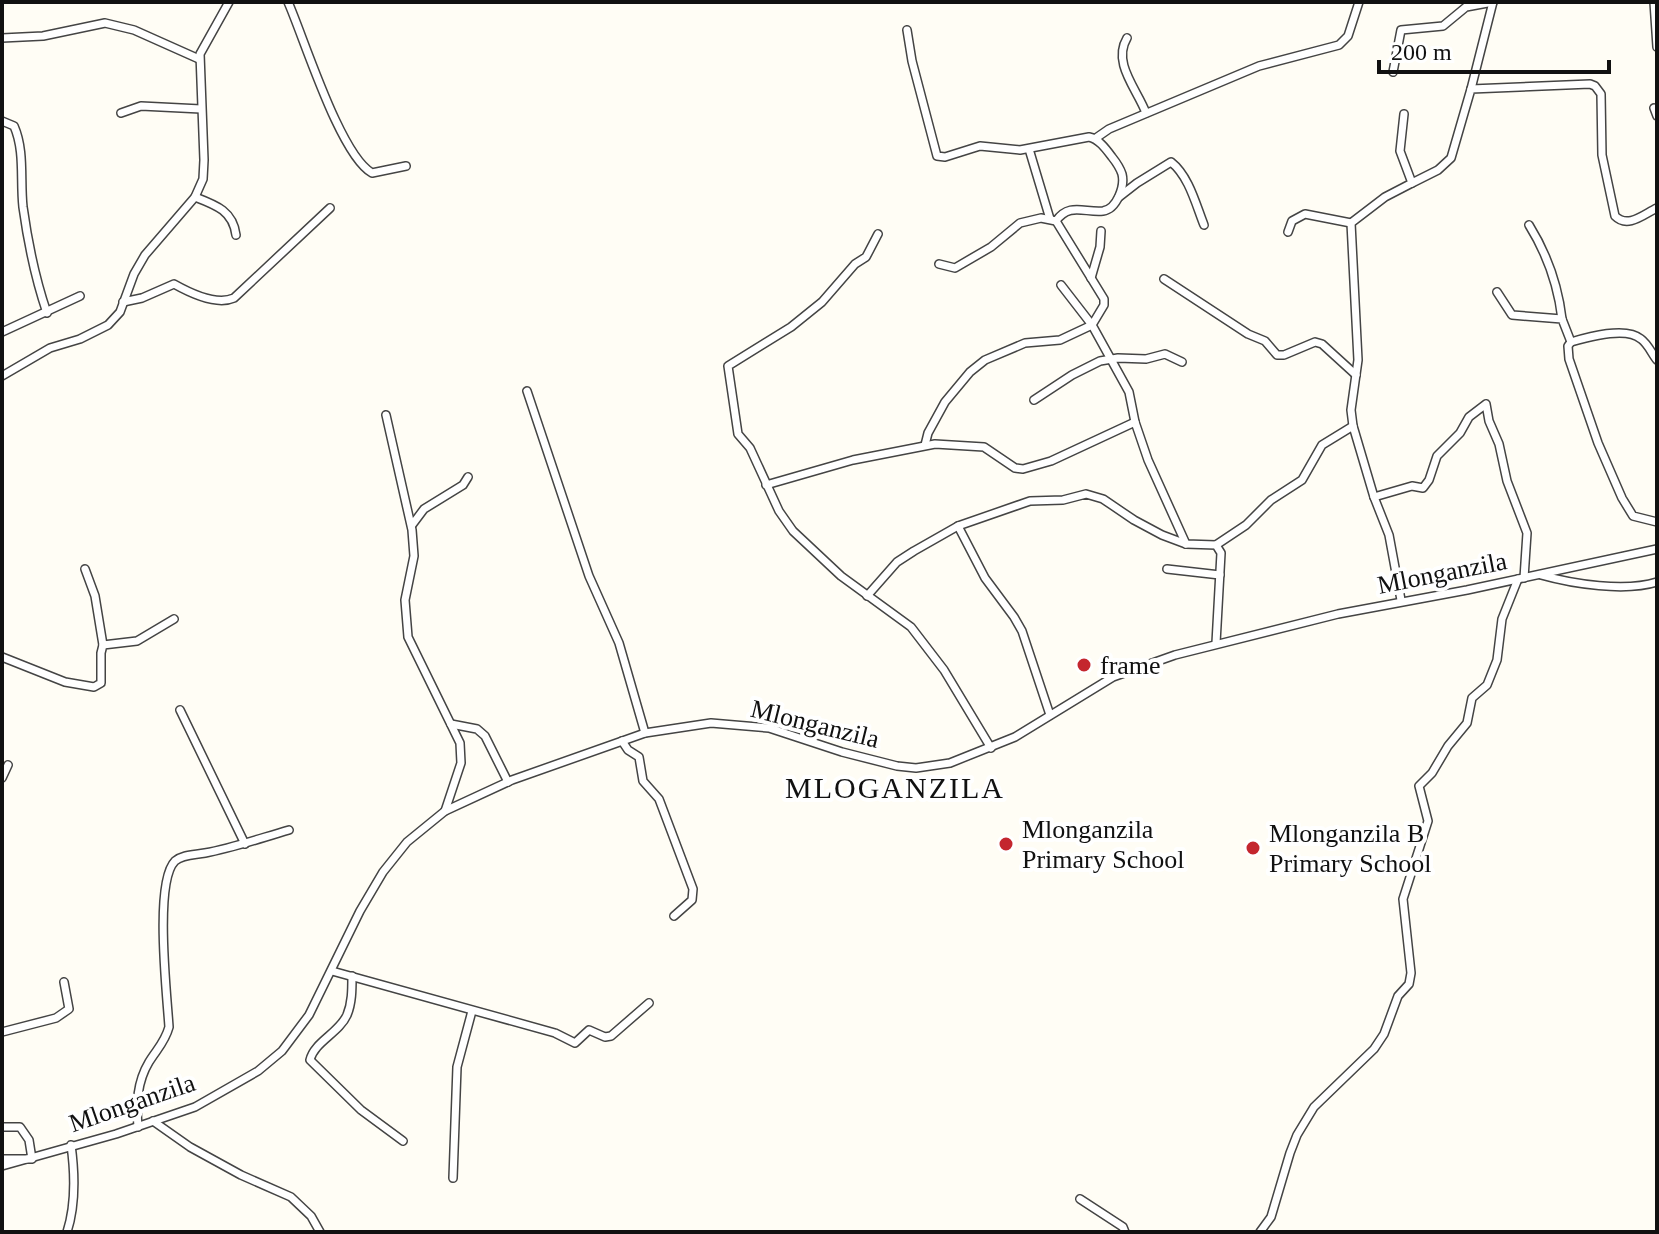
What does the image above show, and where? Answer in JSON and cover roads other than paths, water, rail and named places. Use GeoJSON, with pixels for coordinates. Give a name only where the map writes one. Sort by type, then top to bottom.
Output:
{"type":"FeatureCollection","features":[{"type":"Feature","properties":{"kind":"street"},"geometry":{"type":"LineString","coordinates":[[2,376],[50,348],[101,329],[120,312],[134,274],[145,255],[195,197],[204,171],[199,59],[207,38],[229,2]]}},
{"type":"Feature","properties":{"kind":"street"},"geometry":{"type":"LineString","coordinates":[[288,2],[330,108],[359,160],[372,173],[406,166]]}},
{"type":"Feature","properties":{"kind":"street"},"geometry":{"type":"LineString","coordinates":[[1096,138],[1100,133],[1259,66],[1322,52],[1339,45],[1348,36],[1359,2]]}},
{"type":"Feature","properties":{"kind":"street"},"geometry":{"type":"LineString","coordinates":[[1288,232],[1292,221],[1305,214],[1351,223],[1385,197],[1438,170],[1451,158],[1493,2],[1466,7],[1443,26],[1401,30],[1393,72]]}},
{"type":"Feature","properties":{"kind":"street"},"geometry":{"type":"LineString","coordinates":[[1654,2],[1657,47]]}},
{"type":"Feature","properties":{"kind":"street"},"geometry":{"type":"LineString","coordinates":[[2,38],[43,36],[105,23],[134,30],[199,59]]}},
{"type":"Feature","properties":{"kind":"street"},"geometry":{"type":"LineString","coordinates":[[907,30],[937,156],[945,157],[980,146],[1029,149],[1083,137],[1096,138],[1121,170],[1122,189],[1117,199]]}},
{"type":"Feature","properties":{"kind":"street"},"geometry":{"type":"LineString","coordinates":[[1127,38],[1121,49],[1121,59],[1146,113]]}},
{"type":"Feature","properties":{"kind":"street"},"geometry":{"type":"LineString","coordinates":[[1471,89],[1578,84],[1595,86],[1601,94],[1602,155],[1615,216],[1627,222],[1657,208]]}},
{"type":"Feature","properties":{"kind":"street"},"geometry":{"type":"LineString","coordinates":[[121,113],[141,106],[201,109]]}},
{"type":"Feature","properties":{"kind":"street"},"geometry":{"type":"LineString","coordinates":[[1404,114],[1400,151],[1412,183]]}},
{"type":"Feature","properties":{"kind":"street"},"geometry":{"type":"LineString","coordinates":[[2,121],[14,126],[19,138],[25,219],[36,281],[47,313]]}},
{"type":"Feature","properties":{"kind":"street"},"geometry":{"type":"LineString","coordinates":[[925,445],[928,433],[947,399],[985,360],[1025,343],[1060,340],[1092,325],[1105,302],[1053,220],[1029,149]]}},
{"type":"Feature","properties":{"kind":"street"},"geometry":{"type":"LineString","coordinates":[[939,264],[955,268],[991,247],[1020,223],[1041,218],[1053,220],[1070,210],[1105,211],[1137,183],[1171,162],[1186,181],[1204,225]]}},
{"type":"Feature","properties":{"kind":"street"},"geometry":{"type":"LineString","coordinates":[[195,197],[225,211],[235,225],[236,235]]}},
{"type":"Feature","properties":{"kind":"street"},"geometry":{"type":"LineString","coordinates":[[123,302],[142,298],[174,284],[226,302],[330,208]]}},
{"type":"Feature","properties":{"kind":"street"},"geometry":{"type":"LineString","coordinates":[[1351,223],[1358,360],[1351,410],[1353,426],[1389,535],[1401,600]]}},
{"type":"Feature","properties":{"kind":"street"},"geometry":{"type":"LineString","coordinates":[[1529,225],[1551,269],[1559,294],[1562,319],[1571,342]]}},
{"type":"Feature","properties":{"kind":"street"},"geometry":{"type":"LineString","coordinates":[[1091,278],[1101,231]]}},
{"type":"Feature","properties":{"kind":"street"},"geometry":{"type":"LineString","coordinates":[[878,234],[866,257],[855,264],[822,302],[791,327],[728,366],[738,434],[750,448],[779,511],[793,531],[867,596],[911,627],[944,670],[991,748]]}},
{"type":"Feature","properties":{"kind":"street"},"geometry":{"type":"LineString","coordinates":[[1164,279],[1248,334],[1265,341],[1277,355],[1315,342],[1322,344],[1356,375]]}},
{"type":"Feature","properties":{"kind":"street"},"geometry":{"type":"LineString","coordinates":[[1061,285],[1092,325],[1129,392],[1135,422],[1186,544]]}},
{"type":"Feature","properties":{"kind":"street"},"geometry":{"type":"LineString","coordinates":[[1497,292],[1512,315],[1562,319]]}},
{"type":"Feature","properties":{"kind":"street"},"geometry":{"type":"LineString","coordinates":[[2,332],[80,296]]}},
{"type":"Feature","properties":{"kind":"street"},"geometry":{"type":"LineString","coordinates":[[1657,360],[1640,337],[1631,335],[1597,335],[1571,342],[1568,346],[1569,359],[1598,443],[1622,498],[1633,516],[1657,522]]}},
{"type":"Feature","properties":{"kind":"street"},"geometry":{"type":"LineString","coordinates":[[1034,400],[1083,369],[1111,359],[1146,359],[1165,354],[1182,362]]}},
{"type":"Feature","properties":{"kind":"street"},"geometry":{"type":"LineString","coordinates":[[527,391],[589,576],[619,643],[645,733]]}},
{"type":"Feature","properties":{"kind":"street"},"geometry":{"type":"LineString","coordinates":[[1260,1232],[1271,1217],[1290,1153],[1314,1107],[1374,1049],[1384,1034],[1398,996],[1409,984],[1411,973],[1404,892],[1415,867],[1428,821],[1419,786],[1432,773],[1467,723],[1472,698],[1487,685],[1497,660],[1502,619],[1521,578],[1527,533],[1507,481],[1486,404],[1469,417],[1460,433],[1437,456],[1423,488],[1412,486],[1374,497]]}},
{"type":"Feature","properties":{"kind":"street"},"geometry":{"type":"LineString","coordinates":[[386,415],[412,525],[414,556],[405,600],[405,624],[416,657],[460,743],[461,763],[445,811]]}},
{"type":"Feature","properties":{"kind":"street"},"geometry":{"type":"LineString","coordinates":[[766,485],[853,460],[925,445],[984,447],[1015,468],[1023,469],[1051,461],[1135,422]]}},
{"type":"Feature","properties":{"kind":"street"},"geometry":{"type":"LineString","coordinates":[[867,596],[897,562],[958,526],[1030,501],[1063,500],[1086,494],[1103,499],[1134,520],[1186,544],[1216,545],[1246,525],[1271,500],[1302,480],[1322,445],[1353,426]]}},
{"type":"Feature","properties":{"kind":"street"},"geometry":{"type":"LineString","coordinates":[[412,525],[424,509],[463,485],[468,477]]}},
{"type":"Feature","properties":{"kind":"street"},"geometry":{"type":"LineString","coordinates":[[958,526],[985,578],[1022,631],[1050,715]]}},
{"type":"Feature","properties":{"kind":"street"},"geometry":{"type":"LineString","coordinates":[[1216,545],[1221,553],[1216,643]]}},
{"type":"Feature","properties":{"kind":"street","name":"Mlonganzila"},"geometry":{"type":"LineString","coordinates":[[2,1166],[138,1127],[195,1107],[258,1071],[282,1051],[309,1015],[360,911],[383,872],[407,842],[445,811],[508,782],[645,733],[711,723],[769,728],[866,759],[916,768],[950,763],[991,748],[1113,677],[1216,643],[1401,600],[1657,549]]}},
{"type":"Feature","properties":{"kind":"street"},"geometry":{"type":"LineString","coordinates":[[2,657],[65,682],[94,687],[101,683],[103,645],[95,596],[85,569]]}},
{"type":"Feature","properties":{"kind":"street"},"geometry":{"type":"LineString","coordinates":[[1167,569],[1220,575]]}},
{"type":"Feature","properties":{"kind":"street"},"geometry":{"type":"LineString","coordinates":[[1539,574],[1575,583],[1627,586],[1657,582]]}},
{"type":"Feature","properties":{"kind":"street"},"geometry":{"type":"LineString","coordinates":[[103,645],[137,641],[174,619]]}},
{"type":"Feature","properties":{"kind":"street"},"geometry":{"type":"LineString","coordinates":[[180,710],[245,844]]}},
{"type":"Feature","properties":{"kind":"street"},"geometry":{"type":"LineString","coordinates":[[451,724],[477,729],[485,736],[508,782]]}},
{"type":"Feature","properties":{"kind":"street"},"geometry":{"type":"LineString","coordinates":[[622,741],[628,750],[639,757],[643,781],[659,799],[693,889],[692,900],[674,916]]}},
{"type":"Feature","properties":{"kind":"street"},"geometry":{"type":"LineString","coordinates":[[2,778],[8,765]]}},
{"type":"Feature","properties":{"kind":"street"},"geometry":{"type":"LineString","coordinates":[[138,1127],[137,1095],[140,1083],[169,1027],[163,893],[165,880],[174,862],[185,856],[245,844],[289,830]]}},
{"type":"Feature","properties":{"kind":"street"},"geometry":{"type":"LineString","coordinates":[[332,971],[555,1033],[575,1043],[589,1030],[605,1037],[611,1036],[649,1003]]}},
{"type":"Feature","properties":{"kind":"street"},"geometry":{"type":"LineString","coordinates":[[352,976],[351,1001],[346,1019],[313,1052],[310,1060],[361,1110],[403,1141]]}},
{"type":"Feature","properties":{"kind":"street"},"geometry":{"type":"LineString","coordinates":[[2,1032],[56,1018],[69,1009],[64,982]]}},
{"type":"Feature","properties":{"kind":"street"},"geometry":{"type":"LineString","coordinates":[[453,1178],[457,1067],[472,1011]]}},
{"type":"Feature","properties":{"kind":"street"},"geometry":{"type":"LineString","coordinates":[[153,1121],[228,1168],[291,1197],[311,1216],[320,1232]]}},
{"type":"Feature","properties":{"kind":"street"},"geometry":{"type":"LineString","coordinates":[[2,1127],[20,1127],[25,1132],[32,1159],[2,1159]]}},
{"type":"Feature","properties":{"kind":"street"},"geometry":{"type":"LineString","coordinates":[[67,1232],[75,1173],[71,1145]]}},
{"type":"Feature","properties":{"kind":"street"},"geometry":{"type":"LineString","coordinates":[[1080,1199],[1123,1227],[1125,1232]]}},
{"type":"Feature","properties":{"kind":"place","name":"frame"},"geometry":{"type":"Point","coordinates":[1084,665]}},
{"type":"Feature","properties":{"kind":"place","name":"Mlonganzila Primary School"},"geometry":{"type":"Point","coordinates":[1006,844]}},
{"type":"Feature","properties":{"kind":"place","name":"Mlonganzila B Primary School"},"geometry":{"type":"Point","coordinates":[1253,848]}},
{"type":"Feature","properties":{"kind":"district","name":"MLOGANZILA"},"geometry":{"type":"Point","coordinates":[895,787]}}]}
